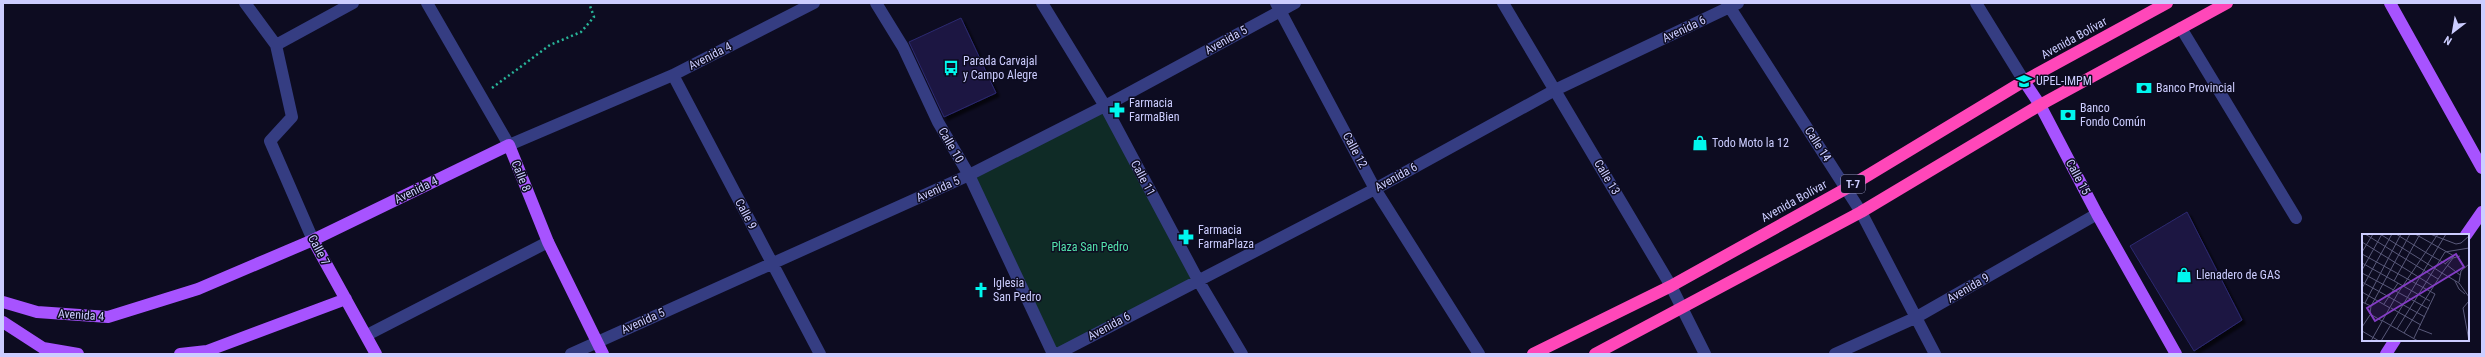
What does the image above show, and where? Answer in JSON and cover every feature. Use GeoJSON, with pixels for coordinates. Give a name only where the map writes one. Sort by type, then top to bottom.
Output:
{"type":"FeatureCollection","features":[{"type":"Feature","properties":{"kind":"highway","name":"Avenida Bolívar"},"geometry":{"type":"LineString","coordinates":[[1533,354],[1671,286],[1847,188],[2024,81],[2167,3]]}},
{"type":"Feature","properties":{"kind":"highway","name":"T-7"},"geometry":{"type":"LineString","coordinates":[[1595,354],[1861,212],[2040,105],[2227,3]]}},
{"type":"Feature","properties":{"kind":"main road"},"geometry":{"type":"LineString","coordinates":[[2390,3],[2482,168]]}},
{"type":"Feature","properties":{"kind":"main road","name":"Calle 15"},"geometry":{"type":"LineString","coordinates":[[2024,81],[2040,105],[2098,214],[2176,354]]}},
{"type":"Feature","properties":{"kind":"main road","name":"Avenida 4"},"geometry":{"type":"LineString","coordinates":[[3,302],[37,312],[108,318],[198,289],[313,240],[509,146]]}},
{"type":"Feature","properties":{"kind":"main road","name":"Calle 8"},"geometry":{"type":"LineString","coordinates":[[509,146],[548,242],[603,354]]}},
{"type":"Feature","properties":{"kind":"main road"},"geometry":{"type":"LineString","coordinates":[[2467,234],[2482,212]]}},
{"type":"Feature","properties":{"kind":"main road","name":"Calle 7"},"geometry":{"type":"LineString","coordinates":[[313,240],[367,335],[376,354]]}},
{"type":"Feature","properties":{"kind":"main road"},"geometry":{"type":"LineString","coordinates":[[180,354],[207,351],[346,299]]}},
{"type":"Feature","properties":{"kind":"main road"},"geometry":{"type":"LineString","coordinates":[[3,322],[47,351],[78,354]]}},
{"type":"Feature","properties":{"kind":"main road"},"geometry":{"type":"LineString","coordinates":[[2386,354],[2394,341]]}},
{"type":"Feature","properties":{"kind":"street"},"geometry":{"type":"LineString","coordinates":[[246,3],[276,45],[353,3]]}},
{"type":"Feature","properties":{"kind":"street","name":"Calle 8"},"geometry":{"type":"LineString","coordinates":[[427,3],[509,146]]}},
{"type":"Feature","properties":{"kind":"street","name":"Avenida 4"},"geometry":{"type":"LineString","coordinates":[[509,146],[673,74],[814,3]]}},
{"type":"Feature","properties":{"kind":"street","name":"Calle 10"},"geometry":{"type":"LineString","coordinates":[[876,3],[903,47],[938,122],[968,175],[1053,354]]}},
{"type":"Feature","properties":{"kind":"street","name":"Calle 11"},"geometry":{"type":"LineString","coordinates":[[1042,3],[1105,106],[1198,280],[1242,354]]}},
{"type":"Feature","properties":{"kind":"street","name":"Avenida 5"},"geometry":{"type":"LineString","coordinates":[[571,354],[968,175],[1105,106],[1278,7],[1295,3]]}},
{"type":"Feature","properties":{"kind":"street","name":"Calle 13"},"geometry":{"type":"LineString","coordinates":[[1502,3],[1671,286],[1681,309],[1705,354]]}},
{"type":"Feature","properties":{"kind":"street","name":"Calle 15"},"geometry":{"type":"LineString","coordinates":[[1976,3],[2024,81]]}},
{"type":"Feature","properties":{"kind":"street","name":"Avenida 6"},"geometry":{"type":"LineString","coordinates":[[1057,354],[1375,188],[1555,90],[1731,4]]}},
{"type":"Feature","properties":{"kind":"street","name":"Calle 14"},"geometry":{"type":"LineString","coordinates":[[1731,4],[1861,212],[1935,354]]}},
{"type":"Feature","properties":{"kind":"street","name":"Calle 12"},"geometry":{"type":"LineString","coordinates":[[1278,7],[1375,188],[1479,354]]}},
{"type":"Feature","properties":{"kind":"street"},"geometry":{"type":"LineString","coordinates":[[2181,28],[2296,218]]}},
{"type":"Feature","properties":{"kind":"street","name":"Calle 7"},"geometry":{"type":"LineString","coordinates":[[276,45],[292,117],[270,141],[313,240]]}},
{"type":"Feature","properties":{"kind":"street","name":"Calle 9"},"geometry":{"type":"LineString","coordinates":[[673,74],[820,354]]}},
{"type":"Feature","properties":{"kind":"street","name":"Avenida 9"},"geometry":{"type":"LineString","coordinates":[[1835,354],[1915,318],[2098,214]]}},
{"type":"Feature","properties":{"kind":"street"},"geometry":{"type":"LineString","coordinates":[[367,335],[548,242]]}},
{"type":"Feature","properties":{"kind":"path"},"geometry":{"type":"LineString","coordinates":[[481,97],[521,65],[550,45],[581,32],[594,18],[589,3]]}},
{"type":"Feature","properties":{"kind":"green space","name":"Plaza San Pedro"},"geometry":{"type":"Polygon","coordinates":[[[1105,106],[1198,280],[1057,354],[969,175],[1105,106]]]}},
{"type":"Feature","properties":{"kind":"building","name":"Parada Carvajal y Campo Alegre"},"geometry":{"type":"Polygon","coordinates":[[[961,18],[996,93],[944,117],[909,42],[961,18]]]}},
{"type":"Feature","properties":{"kind":"building","name":"Llenadero de GAS"},"geometry":{"type":"Polygon","coordinates":[[[2187,212],[2242,320],[2194,351],[2130,246],[2187,212]]]}},
{"type":"Feature","properties":{"kind":"place","name":"Parada Carvajal y Campo Alegre"},"geometry":{"type":"Point","coordinates":[951,68]}},
{"type":"Feature","properties":{"kind":"place","name":"UPEL-IMPM"},"geometry":{"type":"Point","coordinates":[2024,81]}},
{"type":"Feature","properties":{"kind":"place","name":"Banco Provincial"},"geometry":{"type":"Point","coordinates":[2144,88]}},
{"type":"Feature","properties":{"kind":"place","name":"Farmacia FarmaBien"},"geometry":{"type":"Point","coordinates":[1117,110]}},
{"type":"Feature","properties":{"kind":"place","name":"Banco Fondo Común"},"geometry":{"type":"Point","coordinates":[2068,115]}},
{"type":"Feature","properties":{"kind":"place","name":"Todo Moto la 12"},"geometry":{"type":"Point","coordinates":[1700,143]}},
{"type":"Feature","properties":{"kind":"place","name":"Farmacia FarmaPlaza"},"geometry":{"type":"Point","coordinates":[1186,237]}},
{"type":"Feature","properties":{"kind":"place","name":"Llenadero de GAS"},"geometry":{"type":"Point","coordinates":[2184,275]}},
{"type":"Feature","properties":{"kind":"place","name":"Iglesia San Pedro"},"geometry":{"type":"Point","coordinates":[981,290]}}]}
